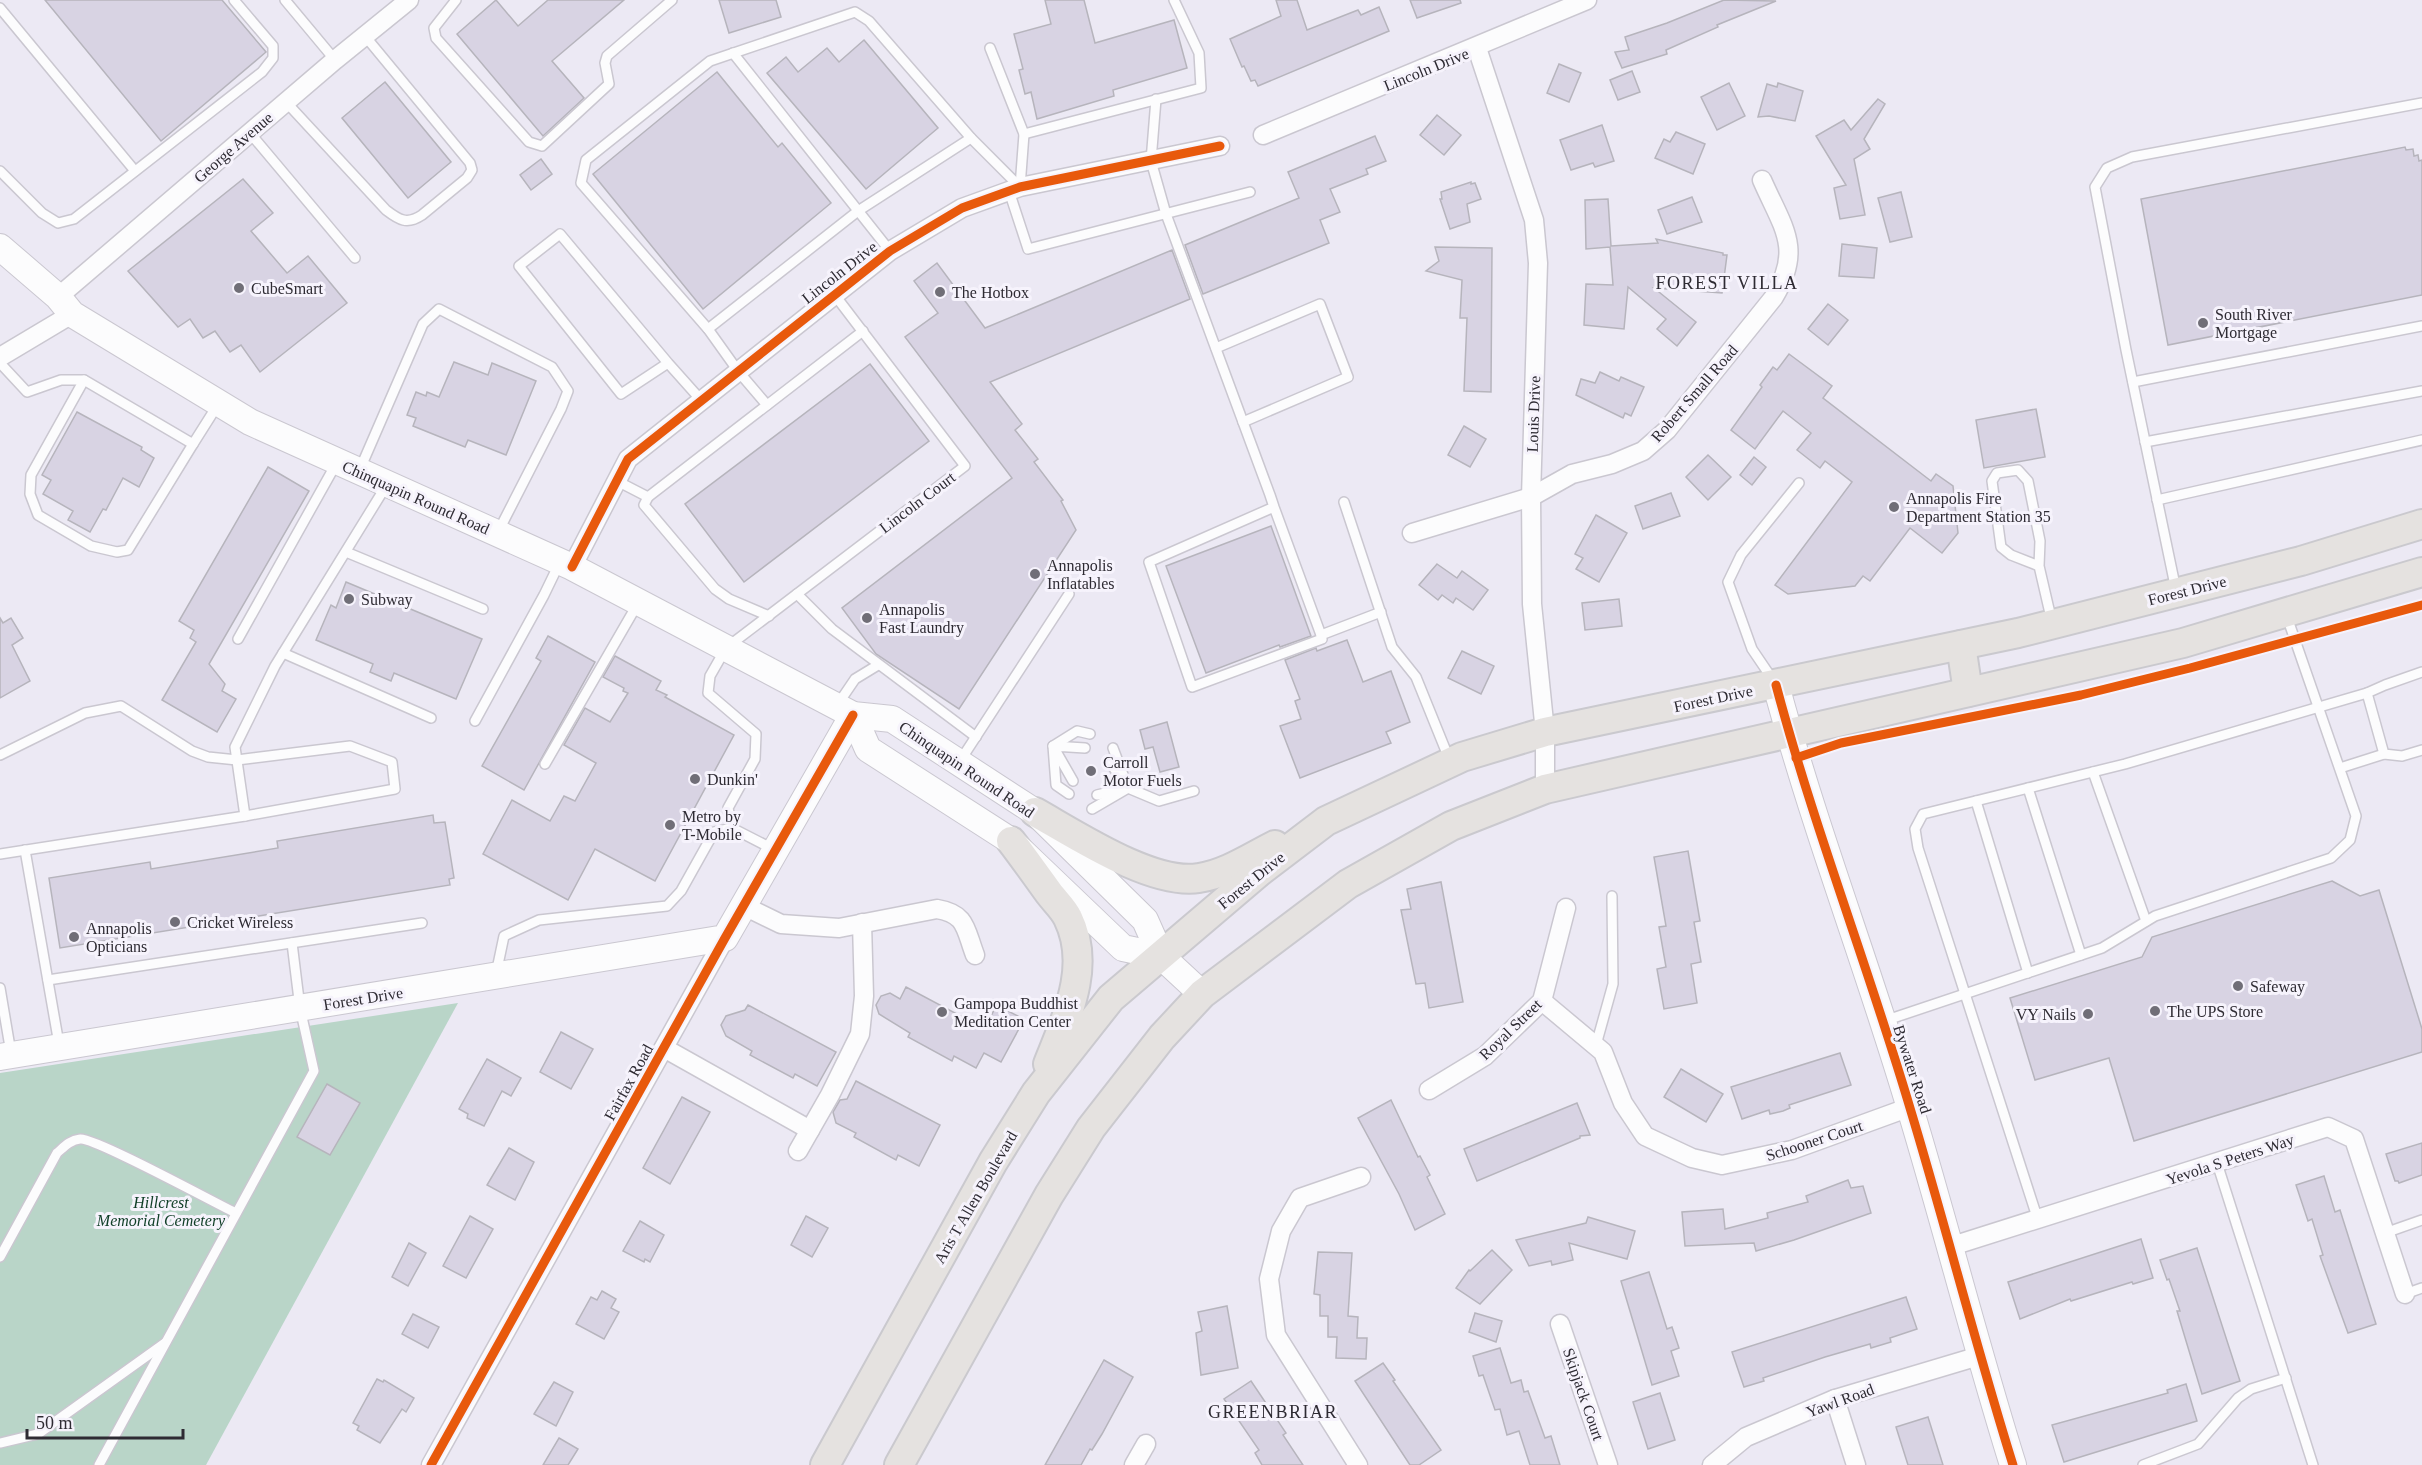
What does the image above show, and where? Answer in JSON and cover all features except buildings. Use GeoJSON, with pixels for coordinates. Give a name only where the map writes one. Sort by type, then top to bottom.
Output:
{"type":"FeatureCollection","features":[{"type":"Feature","properties":{"kind":"main road","name":"Forest Drive"},"geometry":{"type":"LineString","coordinates":[[1161,956],[1259,872],[1326,820],[1462,757],[1545,732],[1776,685],[2052,624],[2301,561],[2422,524]]}},
{"type":"Feature","properties":{"kind":"main road"},"geometry":{"type":"LineString","coordinates":[[899,1465],[1043,1205],[1091,1128],[1162,1037],[1202,994],[1348,884],[1451,826],[1545,789],[2183,643],[2422,572]]}},
{"type":"Feature","properties":{"kind":"main road"},"geometry":{"type":"LineString","coordinates":[[1961,645],[1968,692]]}},
{"type":"Feature","properties":{"kind":"main road"},"geometry":{"type":"LineString","coordinates":[[1035,812],[1142,870],[1172,879],[1199,878],[1221,871],[1326,820]]}},
{"type":"Feature","properties":{"kind":"main road"},"geometry":{"type":"LineString","coordinates":[[1011,841],[1068,917],[1076,940],[1078,963],[1074,993],[1036,1093]]}},
{"type":"Feature","properties":{"kind":"main road","name":"Aris T Allen Boulevard"},"geometry":{"type":"LineString","coordinates":[[825,1465],[993,1162],[1036,1093],[1111,998],[1161,956]]}},
{"type":"Feature","properties":{"kind":"street","name":"George Avenue"},"geometry":{"type":"LineString","coordinates":[[0,357],[65,305],[250,133],[409,0]]}},
{"type":"Feature","properties":{"kind":"street","name":"Lincoln Drive"},"geometry":{"type":"LineString","coordinates":[[1263,135],[1477,48],[1587,0]]}},
{"type":"Feature","properties":{"kind":"street","name":"Louis Drive"},"geometry":{"type":"LineString","coordinates":[[1477,48],[1534,220],[1538,263],[1531,497],[1532,604],[1545,732],[1545,789]]}},
{"type":"Feature","properties":{"kind":"street","name":"Lincoln Drive"},"geometry":{"type":"LineString","coordinates":[[566,564],[628,459],[890,251],[962,208],[1014,189],[1220,146]]}},
{"type":"Feature","properties":{"kind":"street","name":"Robert Small Road"},"geometry":{"type":"LineString","coordinates":[[1412,533],[1531,497],[1572,474],[1612,464],[1642,451],[1667,430],[1774,297],[1785,278],[1790,258],[1789,243],[1762,180]]}},
{"type":"Feature","properties":{"kind":"street","name":"Chinquapin Round Road"},"geometry":{"type":"LineString","coordinates":[[0,248],[65,305],[250,422],[566,564],[845,711],[892,719],[1035,812],[1145,920],[1161,956],[1202,994]]}},
{"type":"Feature","properties":{"kind":"street","name":"Bywater Road"},"geometry":{"type":"LineString","coordinates":[[1776,685],[1789,734],[1910,1107],[1979,1356],[2013,1465]]}},
{"type":"Feature","properties":{"kind":"street"},"geometry":{"type":"LineString","coordinates":[[845,711],[868,748],[1011,841],[1123,948],[1161,956]]}},
{"type":"Feature","properties":{"kind":"street","name":"Fairfax Road"},"geometry":{"type":"LineString","coordinates":[[431,1465],[776,850],[845,711]]}},
{"type":"Feature","properties":{"kind":"street"},"geometry":{"type":"LineString","coordinates":[[744,906],[781,924],[839,928],[937,909],[952,911],[962,920],[975,955]]}},
{"type":"Feature","properties":{"kind":"street","name":"Royal Street"},"geometry":{"type":"LineString","coordinates":[[1429,1090],[1485,1056],[1542,1001],[1566,908]]}},
{"type":"Feature","properties":{"kind":"street"},"geometry":{"type":"LineString","coordinates":[[798,1151],[830,1095],[860,1034],[864,996],[862,924]]}},
{"type":"Feature","properties":{"kind":"street","name":"Forest Drive"},"geometry":{"type":"LineString","coordinates":[[6,1056],[725,939]]}},
{"type":"Feature","properties":{"kind":"street","name":"Schooner Court"},"geometry":{"type":"LineString","coordinates":[[1542,1001],[1604,1052],[1623,1103],[1645,1136],[1692,1158],[1722,1165],[1792,1150],[1910,1107]]}},
{"type":"Feature","properties":{"kind":"street"},"geometry":{"type":"LineString","coordinates":[[664,1048],[810,1130]]}},
{"type":"Feature","properties":{"kind":"street","name":"Yevola S Peters Way"},"geometry":{"type":"LineString","coordinates":[[1949,1247],[2328,1127],[2354,1138],[2385,1233],[2413,1291]]}},
{"type":"Feature","properties":{"kind":"street"},"geometry":{"type":"LineString","coordinates":[[1358,1465],[1276,1335],[1269,1279],[1281,1231],[1300,1198],[1361,1177]]}},
{"type":"Feature","properties":{"kind":"street","name":"Skipjack Court"},"geometry":{"type":"LineString","coordinates":[[1560,1324],[1608,1465]]}},
{"type":"Feature","properties":{"kind":"street","name":"Yawl Road"},"geometry":{"type":"LineString","coordinates":[[1712,1465],[1746,1437],[1835,1399],[1979,1356]]}},
{"type":"Feature","properties":{"kind":"street"},"geometry":{"type":"LineString","coordinates":[[1835,1399],[1856,1465]]}},
{"type":"Feature","properties":{"kind":"street"},"geometry":{"type":"LineString","coordinates":[[1134,1465],[1146,1444]]}},
{"type":"Feature","properties":{"kind":"lane"},"geometry":{"type":"LineString","coordinates":[[0,171],[42,213],[58,223],[74,219],[262,72],[273,58],[273,46],[234,0]]}},
{"type":"Feature","properties":{"kind":"lane"},"geometry":{"type":"LineString","coordinates":[[285,0],[335,60]]}},
{"type":"Feature","properties":{"kind":"lane"},"geometry":{"type":"LineString","coordinates":[[456,0],[434,28],[436,39],[529,142],[542,146],[609,84],[604,63],[607,56],[672,0]]}},
{"type":"Feature","properties":{"kind":"lane"},"geometry":{"type":"LineString","coordinates":[[1024,134],[1201,88],[1199,53],[1174,0]]}},
{"type":"Feature","properties":{"kind":"lane"},"geometry":{"type":"LineString","coordinates":[[0,8],[135,171]]}},
{"type":"Feature","properties":{"kind":"lane"},"geometry":{"type":"LineString","coordinates":[[767,405],[738,371],[708,329],[581,183],[586,160],[710,61],[855,12],[869,21],[1014,189]]}},
{"type":"Feature","properties":{"kind":"lane"},"geometry":{"type":"LineString","coordinates":[[286,102],[386,210],[403,221],[414,220],[422,215],[467,178],[472,170],[470,163],[365,36]]}},
{"type":"Feature","properties":{"kind":"lane"},"geometry":{"type":"LineString","coordinates":[[990,48],[1024,134],[1014,189],[1028,249],[1250,192]]}},
{"type":"Feature","properties":{"kind":"lane"},"geometry":{"type":"LineString","coordinates":[[733,53],[890,251]]}},
{"type":"Feature","properties":{"kind":"lane"},"geometry":{"type":"LineString","coordinates":[[1156,99],[1151,161],[1166,214],[1216,348],[1321,635],[1322,639],[1192,687],[1149,562],[1274,507]]}},
{"type":"Feature","properties":{"kind":"lane"},"geometry":{"type":"LineString","coordinates":[[2176,593],[2096,187],[2107,168],[2132,157],[2422,103]]}},
{"type":"Feature","properties":{"kind":"lane"},"geometry":{"type":"LineString","coordinates":[[250,133],[355,258]]}},
{"type":"Feature","properties":{"kind":"lane"},"geometry":{"type":"LineString","coordinates":[[708,329],[858,211],[971,138]]}},
{"type":"Feature","properties":{"kind":"lane"},"geometry":{"type":"LineString","coordinates":[[668,363],[621,394],[519,266],[560,234],[701,400]]}},
{"type":"Feature","properties":{"kind":"lane","name":"Lincoln Court"},"geometry":{"type":"LineString","coordinates":[[726,648],[965,466],[834,294]]}},
{"type":"Feature","properties":{"kind":"lane"},"geometry":{"type":"LineString","coordinates":[[1216,348],[1320,304],[1348,377],[1243,422]]}},
{"type":"Feature","properties":{"kind":"lane"},"geometry":{"type":"LineString","coordinates":[[238,639],[348,467],[423,324],[439,309],[552,367],[567,391],[561,409],[497,533]]}},
{"type":"Feature","properties":{"kind":"lane"},"geometry":{"type":"LineString","coordinates":[[2133,382],[2422,327]]}},
{"type":"Feature","properties":{"kind":"lane"},"geometry":{"type":"LineString","coordinates":[[769,616],[729,599],[715,589],[644,505],[648,497],[863,331]]}},
{"type":"Feature","properties":{"kind":"lane"},"geometry":{"type":"LineString","coordinates":[[0,363],[27,392],[61,380],[84,380],[193,444]]}},
{"type":"Feature","properties":{"kind":"lane"},"geometry":{"type":"LineString","coordinates":[[84,380],[31,475],[30,494],[38,515],[91,546],[117,552],[128,550],[219,404]]}},
{"type":"Feature","properties":{"kind":"lane"},"geometry":{"type":"LineString","coordinates":[[2145,442],[2422,391]]}},
{"type":"Feature","properties":{"kind":"lane"},"geometry":{"type":"LineString","coordinates":[[2157,500],[2422,440]]}},
{"type":"Feature","properties":{"kind":"lane"},"geometry":{"type":"LineString","coordinates":[[2039,566],[2011,555],[2001,547],[1992,481],[1997,473],[2018,470],[2028,481],[2040,542],[2039,566],[2052,624]]}},
{"type":"Feature","properties":{"kind":"lane"},"geometry":{"type":"LineString","coordinates":[[617,481],[648,497]]}},
{"type":"Feature","properties":{"kind":"lane"},"geometry":{"type":"LineString","coordinates":[[1776,685],[1752,649],[1728,582],[1741,555],[1799,483]]}},
{"type":"Feature","properties":{"kind":"lane"},"geometry":{"type":"LineString","coordinates":[[245,816],[235,747],[283,653],[388,484]]}},
{"type":"Feature","properties":{"kind":"lane"},"geometry":{"type":"LineString","coordinates":[[1344,502],[1392,647],[1416,677],[1450,763]]}},
{"type":"Feature","properties":{"kind":"lane"},"geometry":{"type":"LineString","coordinates":[[346,552],[483,609]]}},
{"type":"Feature","properties":{"kind":"lane"},"geometry":{"type":"LineString","coordinates":[[475,721],[544,595],[566,564]]}},
{"type":"Feature","properties":{"kind":"lane"},"geometry":{"type":"LineString","coordinates":[[797,594],[832,629],[976,737]]}},
{"type":"Feature","properties":{"kind":"lane"},"geometry":{"type":"LineString","coordinates":[[959,763],[1069,594]]}},
{"type":"Feature","properties":{"kind":"lane"},"geometry":{"type":"LineString","coordinates":[[545,764],[639,602]]}},
{"type":"Feature","properties":{"kind":"lane"},"geometry":{"type":"LineString","coordinates":[[1321,635],[1381,612]]}},
{"type":"Feature","properties":{"kind":"lane"},"geometry":{"type":"LineString","coordinates":[[1882,1022],[2102,948],[2155,916],[2331,858],[2350,840],[2356,816],[2286,613]]}},
{"type":"Feature","properties":{"kind":"lane"},"geometry":{"type":"LineString","coordinates":[[726,648],[710,676],[708,693],[756,734],[755,759],[728,808],[732,828]]}},
{"type":"Feature","properties":{"kind":"lane"},"geometry":{"type":"LineString","coordinates":[[283,653],[431,718]]}},
{"type":"Feature","properties":{"kind":"lane"},"geometry":{"type":"LineString","coordinates":[[845,711],[855,679],[878,665]]}},
{"type":"Feature","properties":{"kind":"lane"},"geometry":{"type":"LineString","coordinates":[[2038,1220],[1918,848],[1915,829],[1923,814],[2093,772],[2319,708],[2422,672]]}},
{"type":"Feature","properties":{"kind":"lane"},"geometry":{"type":"LineString","coordinates":[[2367,693],[2384,754]]}},
{"type":"Feature","properties":{"kind":"lane"},"geometry":{"type":"LineString","coordinates":[[0,755],[85,713],[121,706],[192,752],[208,757],[237,760],[350,746],[392,762],[395,789],[245,816],[0,854]]}},
{"type":"Feature","properties":{"kind":"lane"},"geometry":{"type":"LineString","coordinates":[[1053,746],[1077,731],[1089,734]]}},
{"type":"Feature","properties":{"kind":"lane"},"geometry":{"type":"LineString","coordinates":[[1053,746],[1085,748]]}},
{"type":"Feature","properties":{"kind":"lane"},"geometry":{"type":"LineString","coordinates":[[1053,746],[1073,782]]}},
{"type":"Feature","properties":{"kind":"lane"},"geometry":{"type":"LineString","coordinates":[[1053,746],[1056,785],[1069,794]]}},
{"type":"Feature","properties":{"kind":"lane"},"geometry":{"type":"LineString","coordinates":[[1113,748],[1128,788]]}},
{"type":"Feature","properties":{"kind":"lane"},"geometry":{"type":"LineString","coordinates":[[2340,768],[2384,754],[2402,756],[2422,750]]}},
{"type":"Feature","properties":{"kind":"lane"},"geometry":{"type":"LineString","coordinates":[[1108,761],[1128,788],[1159,801],[1194,791]]}},
{"type":"Feature","properties":{"kind":"lane"},"geometry":{"type":"LineString","coordinates":[[2093,772],[2146,921]]}},
{"type":"Feature","properties":{"kind":"lane"},"geometry":{"type":"LineString","coordinates":[[1097,795],[1128,788]]}},
{"type":"Feature","properties":{"kind":"lane"},"geometry":{"type":"LineString","coordinates":[[1092,809],[1128,788]]}},
{"type":"Feature","properties":{"kind":"lane"},"geometry":{"type":"LineString","coordinates":[[2028,788],[2081,955]]}},
{"type":"Feature","properties":{"kind":"lane"},"geometry":{"type":"LineString","coordinates":[[1976,801],[2028,972]]}},
{"type":"Feature","properties":{"kind":"lane"},"geometry":{"type":"LineString","coordinates":[[495,976],[504,936],[539,920],[667,906],[681,891],[714,832],[732,828],[776,850]]}},
{"type":"Feature","properties":{"kind":"lane"},"geometry":{"type":"LineString","coordinates":[[25,850],[60,1047]]}},
{"type":"Feature","properties":{"kind":"lane"},"geometry":{"type":"LineString","coordinates":[[1596,1045],[1613,984],[1612,896]]}},
{"type":"Feature","properties":{"kind":"lane"},"geometry":{"type":"LineString","coordinates":[[48,980],[422,923]]}},
{"type":"Feature","properties":{"kind":"lane"},"geometry":{"type":"LineString","coordinates":[[99,1465],[314,1071],[300,1008],[292,943]]}},
{"type":"Feature","properties":{"kind":"lane"},"geometry":{"type":"LineString","coordinates":[[0,988],[6,1056]]}},
{"type":"Feature","properties":{"kind":"lane"},"geometry":{"type":"LineString","coordinates":[[0,1257],[57,1153],[69,1143],[82,1138],[105,1147],[236,1213]]}},
{"type":"Feature","properties":{"kind":"lane"},"geometry":{"type":"LineString","coordinates":[[2217,1163],[2313,1465]]}},
{"type":"Feature","properties":{"kind":"lane"},"geometry":{"type":"LineString","coordinates":[[2385,1233],[2422,1220]]}},
{"type":"Feature","properties":{"kind":"lane"},"geometry":{"type":"LineString","coordinates":[[0,1443],[38,1434],[166,1342]]}},
{"type":"Feature","properties":{"kind":"lane"},"geometry":{"type":"LineString","coordinates":[[2143,1465],[2181,1453],[2198,1444],[2238,1398],[2251,1389],[2286,1378]]}},
{"type":"Feature","properties":{"kind":"green space","name":"Hillcrest Memorial Cemetery"},"geometry":{"type":"Polygon","coordinates":[[[458,1003],[206,1465],[0,1465],[0,1073],[458,1003]]]}},
{"type":"Feature","properties":{"kind":"cycle path"},"geometry":{"type":"LineString","coordinates":[[572,567],[628,459],[890,251],[962,208],[1020,187],[1220,146]]}},
{"type":"Feature","properties":{"kind":"cycle path"},"geometry":{"type":"LineString","coordinates":[[1796,758],[1841,743],[2081,695],[2422,605]]}},
{"type":"Feature","properties":{"kind":"cycle path"},"geometry":{"type":"LineString","coordinates":[[1776,685],[1807,791],[1910,1108],[2013,1465]]}},
{"type":"Feature","properties":{"kind":"cycle path"},"geometry":{"type":"LineString","coordinates":[[431,1465],[725,938],[853,715]]}},
{"type":"Feature","properties":{"kind":"place","name":"CubeSmart"},"geometry":{"type":"Point","coordinates":[239,288]}},
{"type":"Feature","properties":{"kind":"place","name":"The Hotbox"},"geometry":{"type":"Point","coordinates":[940,292]}},
{"type":"Feature","properties":{"kind":"place","name":"South River Mortgage"},"geometry":{"type":"Point","coordinates":[2203,323]}},
{"type":"Feature","properties":{"kind":"place","name":"Annapolis Fire Department Station 35"},"geometry":{"type":"Point","coordinates":[1894,507]}},
{"type":"Feature","properties":{"kind":"place","name":"Annapolis Inflatables"},"geometry":{"type":"Point","coordinates":[1035,574]}},
{"type":"Feature","properties":{"kind":"place","name":"Subway"},"geometry":{"type":"Point","coordinates":[349,599]}},
{"type":"Feature","properties":{"kind":"place","name":"Annapolis Fast Laundry"},"geometry":{"type":"Point","coordinates":[867,618]}},
{"type":"Feature","properties":{"kind":"place","name":"Carroll Motor Fuels"},"geometry":{"type":"Point","coordinates":[1091,771]}},
{"type":"Feature","properties":{"kind":"place","name":"Dunkin'"},"geometry":{"type":"Point","coordinates":[695,779]}},
{"type":"Feature","properties":{"kind":"place","name":"Metro by T-Mobile"},"geometry":{"type":"Point","coordinates":[670,825]}},
{"type":"Feature","properties":{"kind":"place","name":"Cricket Wireless"},"geometry":{"type":"Point","coordinates":[175,922]}},
{"type":"Feature","properties":{"kind":"place","name":"Annapolis Opticians"},"geometry":{"type":"Point","coordinates":[74,937]}},
{"type":"Feature","properties":{"kind":"place","name":"Safeway"},"geometry":{"type":"Point","coordinates":[2238,986]}},
{"type":"Feature","properties":{"kind":"place","name":"The UPS Store"},"geometry":{"type":"Point","coordinates":[2155,1011]}},
{"type":"Feature","properties":{"kind":"place","name":"Gampopa Buddhist Meditation Center"},"geometry":{"type":"Point","coordinates":[942,1012]}},
{"type":"Feature","properties":{"kind":"place","name":"VY Nails"},"geometry":{"type":"Point","coordinates":[2088,1014]}},
{"type":"Feature","properties":{"kind":"district","name":"FOREST VILLA"},"geometry":{"type":"Point","coordinates":[1727,283]}},
{"type":"Feature","properties":{"kind":"district","name":"GREENBRIAR"},"geometry":{"type":"Point","coordinates":[1273,1412]}}]}
